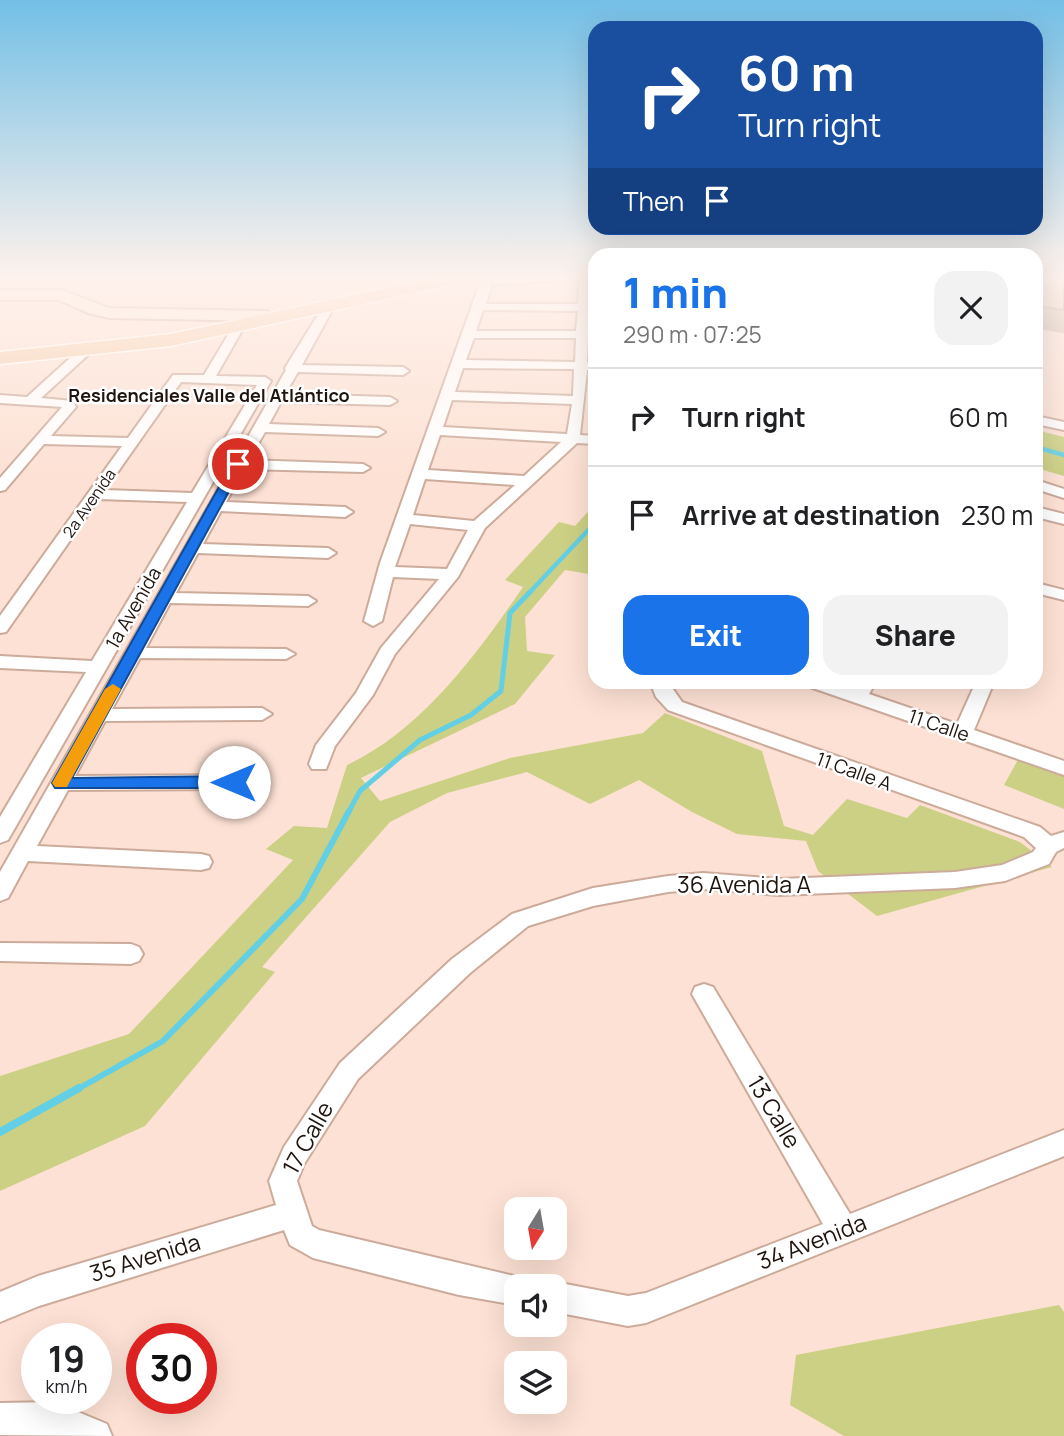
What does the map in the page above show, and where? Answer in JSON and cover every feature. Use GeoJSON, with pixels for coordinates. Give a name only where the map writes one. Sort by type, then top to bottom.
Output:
{"type":"FeatureCollection","features":[{"type":"Feature","properties":{"kind":"highway"},"geometry":{"type":"LineString","coordinates":[[0,351],[82,344]]}},
{"type":"Feature","properties":{"kind":"highway"},"geometry":{"type":"LineString","coordinates":[[0,358],[85,351],[130,344]]}},
{"type":"Feature","properties":{"kind":"street"},"geometry":{"type":"LineString","coordinates":[[209,377],[228,344]]}},
{"type":"Feature","properties":{"kind":"street"},"geometry":{"type":"LineString","coordinates":[[0,892],[275,398],[291,368],[289,361],[300,344]]}},
{"type":"Feature","properties":{"kind":"street"},"geometry":{"type":"LineString","coordinates":[[373,621],[386,572],[467,344]]}},
{"type":"Feature","properties":{"kind":"street"},"geometry":{"type":"LineString","coordinates":[[318,764],[326,745],[364,695],[387,652],[452,574],[478,526],[573,439],[588,366],[584,344]]}},
{"type":"Feature","properties":{"kind":"street"},"geometry":{"type":"LineString","coordinates":[[30,400],[85,351]]}},
{"type":"Feature","properties":{"kind":"street"},"geometry":{"type":"LineString","coordinates":[[460,364],[588,366]]}},
{"type":"Feature","properties":{"kind":"street"},"geometry":{"type":"LineString","coordinates":[[291,368],[403,371]]}},
{"type":"Feature","properties":{"kind":"street","name":"2a Avenida"},"geometry":{"type":"LineString","coordinates":[[0,628],[177,378],[209,377]]}},
{"type":"Feature","properties":{"kind":"street","name":"1a Avenida"},"geometry":{"type":"LineString","coordinates":[[0,835],[265,381],[209,377]]}},
{"type":"Feature","properties":{"kind":"street"},"geometry":{"type":"LineString","coordinates":[[449,396],[579,400]]}},
{"type":"Feature","properties":{"kind":"street"},"geometry":{"type":"LineString","coordinates":[[275,398],[390,401]]}},
{"type":"Feature","properties":{"kind":"street"},"geometry":{"type":"LineString","coordinates":[[0,400],[30,400],[68,404],[69,407],[0,487]]}},
{"type":"Feature","properties":{"kind":"street"},"geometry":{"type":"LineString","coordinates":[[1043,422],[1064,426]]}},
{"type":"Feature","properties":{"kind":"street"},"geometry":{"type":"LineString","coordinates":[[258,428],[378,432]]}},
{"type":"Feature","properties":{"kind":"street"},"geometry":{"type":"LineString","coordinates":[[436,432],[588,440]]}},
{"type":"Feature","properties":{"kind":"street"},"geometry":{"type":"LineString","coordinates":[[39,440],[132,442]]}},
{"type":"Feature","properties":{"kind":"street"},"geometry":{"type":"LineString","coordinates":[[238,464],[363,468]]}},
{"type":"Feature","properties":{"kind":"street"},"geometry":{"type":"LineString","coordinates":[[422,474],[526,481]]}},
{"type":"Feature","properties":{"kind":"street"},"geometry":{"type":"LineString","coordinates":[[1043,486],[1064,494]]}},
{"type":"Feature","properties":{"kind":"street"},"geometry":{"type":"LineString","coordinates":[[95,494],[197,498]]}},
{"type":"Feature","properties":{"kind":"street"},"geometry":{"type":"LineString","coordinates":[[214,506],[345,512]]}},
{"type":"Feature","properties":{"kind":"street"},"geometry":{"type":"LineString","coordinates":[[1043,514],[1064,519]]}},
{"type":"Feature","properties":{"kind":"street"},"geometry":{"type":"LineString","coordinates":[[406,519],[478,526]]}},
{"type":"Feature","properties":{"kind":"street"},"geometry":{"type":"LineString","coordinates":[[191,548],[328,553]]}},
{"type":"Feature","properties":{"kind":"street"},"geometry":{"type":"LineString","coordinates":[[386,572],[452,574]]}},
{"type":"Feature","properties":{"kind":"street"},"geometry":{"type":"LineString","coordinates":[[1043,590],[1064,595]]}},
{"type":"Feature","properties":{"kind":"street"},"geometry":{"type":"LineString","coordinates":[[164,598],[308,601]]}},
{"type":"Feature","properties":{"kind":"street"},"geometry":{"type":"LineString","coordinates":[[133,653],[286,654]]}},
{"type":"Feature","properties":{"kind":"street"},"geometry":{"type":"LineString","coordinates":[[0,662],[98,667]]}},
{"type":"Feature","properties":{"kind":"street","name":"11 Calle A"},"geometry":{"type":"LineString","coordinates":[[662,689],[675,706],[1032,832],[1056,843]]}},
{"type":"Feature","properties":{"kind":"street"},"geometry":{"type":"LineString","coordinates":[[963,733],[982,689]]}},
{"type":"Feature","properties":{"kind":"street","name":"11 Calle"},"geometry":{"type":"LineString","coordinates":[[863,690],[963,733],[1064,768]]}},
{"type":"Feature","properties":{"kind":"street"},"geometry":{"type":"LineString","coordinates":[[99,715],[262,714]]}},
{"type":"Feature","properties":{"kind":"street"},"geometry":{"type":"LineString","coordinates":[[61,783],[234,782]]}},
{"type":"Feature","properties":{"kind":"street","name":"36 Avenida A"},"geometry":{"type":"LineString","coordinates":[[349,1071],[488,943],[520,920],[580,901],[703,881],[779,887],[955,880],[1005,873],[1041,858],[1056,843]]}},
{"type":"Feature","properties":{"kind":"street"},"geometry":{"type":"LineString","coordinates":[[22,853],[201,862]]}},
{"type":"Feature","properties":{"kind":"street"},"geometry":{"type":"LineString","coordinates":[[0,952],[131,954]]}},
{"type":"Feature","properties":{"kind":"street","name":"13 Calle"},"geometry":{"type":"LineString","coordinates":[[704,994],[843,1230]]}},
{"type":"Feature","properties":{"kind":"street","name":"17 Calle"},"geometry":{"type":"LineString","coordinates":[[349,1071],[284,1171],[283,1181],[291,1214],[300,1235],[313,1243],[459,1280],[504,1288]]}},
{"type":"Feature","properties":{"kind":"street","name":"34 Avenida"},"geometry":{"type":"LineString","coordinates":[[567,1299],[628,1311],[646,1308],[1064,1143]]}},
{"type":"Feature","properties":{"kind":"street","name":"35 Avenida"},"geometry":{"type":"LineString","coordinates":[[0,1307],[37,1291],[291,1214]]}},
{"type":"Feature","properties":{"kind":"street"},"geometry":{"type":"LineString","coordinates":[[0,1419],[54,1418],[95,1436]]}},
{"type":"Feature","properties":{"kind":"green space"},"geometry":{"type":"Polygon","coordinates":[[[1043,432],[1064,437],[1064,476],[1043,470],[1043,432]]]}},
{"type":"Feature","properties":{"kind":"green space"},"geometry":{"type":"Polygon","coordinates":[[[588,512],[588,574],[565,570],[525,617],[527,651],[555,655],[515,704],[361,778],[380,801],[510,758],[643,733],[665,713],[762,751],[784,826],[813,835],[847,799],[907,818],[920,805],[1020,842],[1052,867],[877,916],[818,871],[806,841],[737,834],[692,812],[639,780],[590,804],[527,772],[447,793],[390,822],[262,967],[275,972],[145,1126],[0,1191],[0,1076],[129,1034],[293,860],[266,849],[294,826],[327,828],[347,765],[399,732],[446,688],[487,638],[523,587],[505,580],[559,522],[575,526],[588,512]]]}},
{"type":"Feature","properties":{"kind":"green space"},"geometry":{"type":"Polygon","coordinates":[[[1019,758],[1064,775],[1064,809],[1004,785],[1019,758]]]}},
{"type":"Feature","properties":{"kind":"green space"},"geometry":{"type":"Polygon","coordinates":[[[1059,1305],[1064,1312],[1064,1436],[844,1436],[790,1405],[796,1355],[1059,1305]]]}},
{"type":"Feature","properties":{"kind":"waterway"},"geometry":{"type":"LineString","coordinates":[[1043,449],[1064,455]]}},
{"type":"Feature","properties":{"kind":"waterway"},"geometry":{"type":"LineString","coordinates":[[529,593],[588,530]]}},
{"type":"Feature","properties":{"kind":"waterway"},"geometry":{"type":"LineString","coordinates":[[348,813],[360,791],[420,740],[471,715],[501,691],[510,613],[531,591]]}},
{"type":"Feature","properties":{"kind":"waterway"},"geometry":{"type":"LineString","coordinates":[[76,1090],[163,1041],[302,899],[349,811]]}},
{"type":"Feature","properties":{"kind":"waterway"},"geometry":{"type":"LineString","coordinates":[[0,1132],[79,1088]]}},
{"type":"Feature","properties":{"kind":"slow traffic"},"geometry":{"type":"LineString","coordinates":[[61,783],[113,689]]}},
{"type":"Feature","properties":{"kind":"district","name":"Residenciales Valle del Atlántico"},"geometry":{"type":"Point","coordinates":[209,396]}},
{"type":"Feature","properties":{"kind":"route"},"geometry":{"type":"LineString","coordinates":[[234,782],[61,783],[238,464]]}}]}
